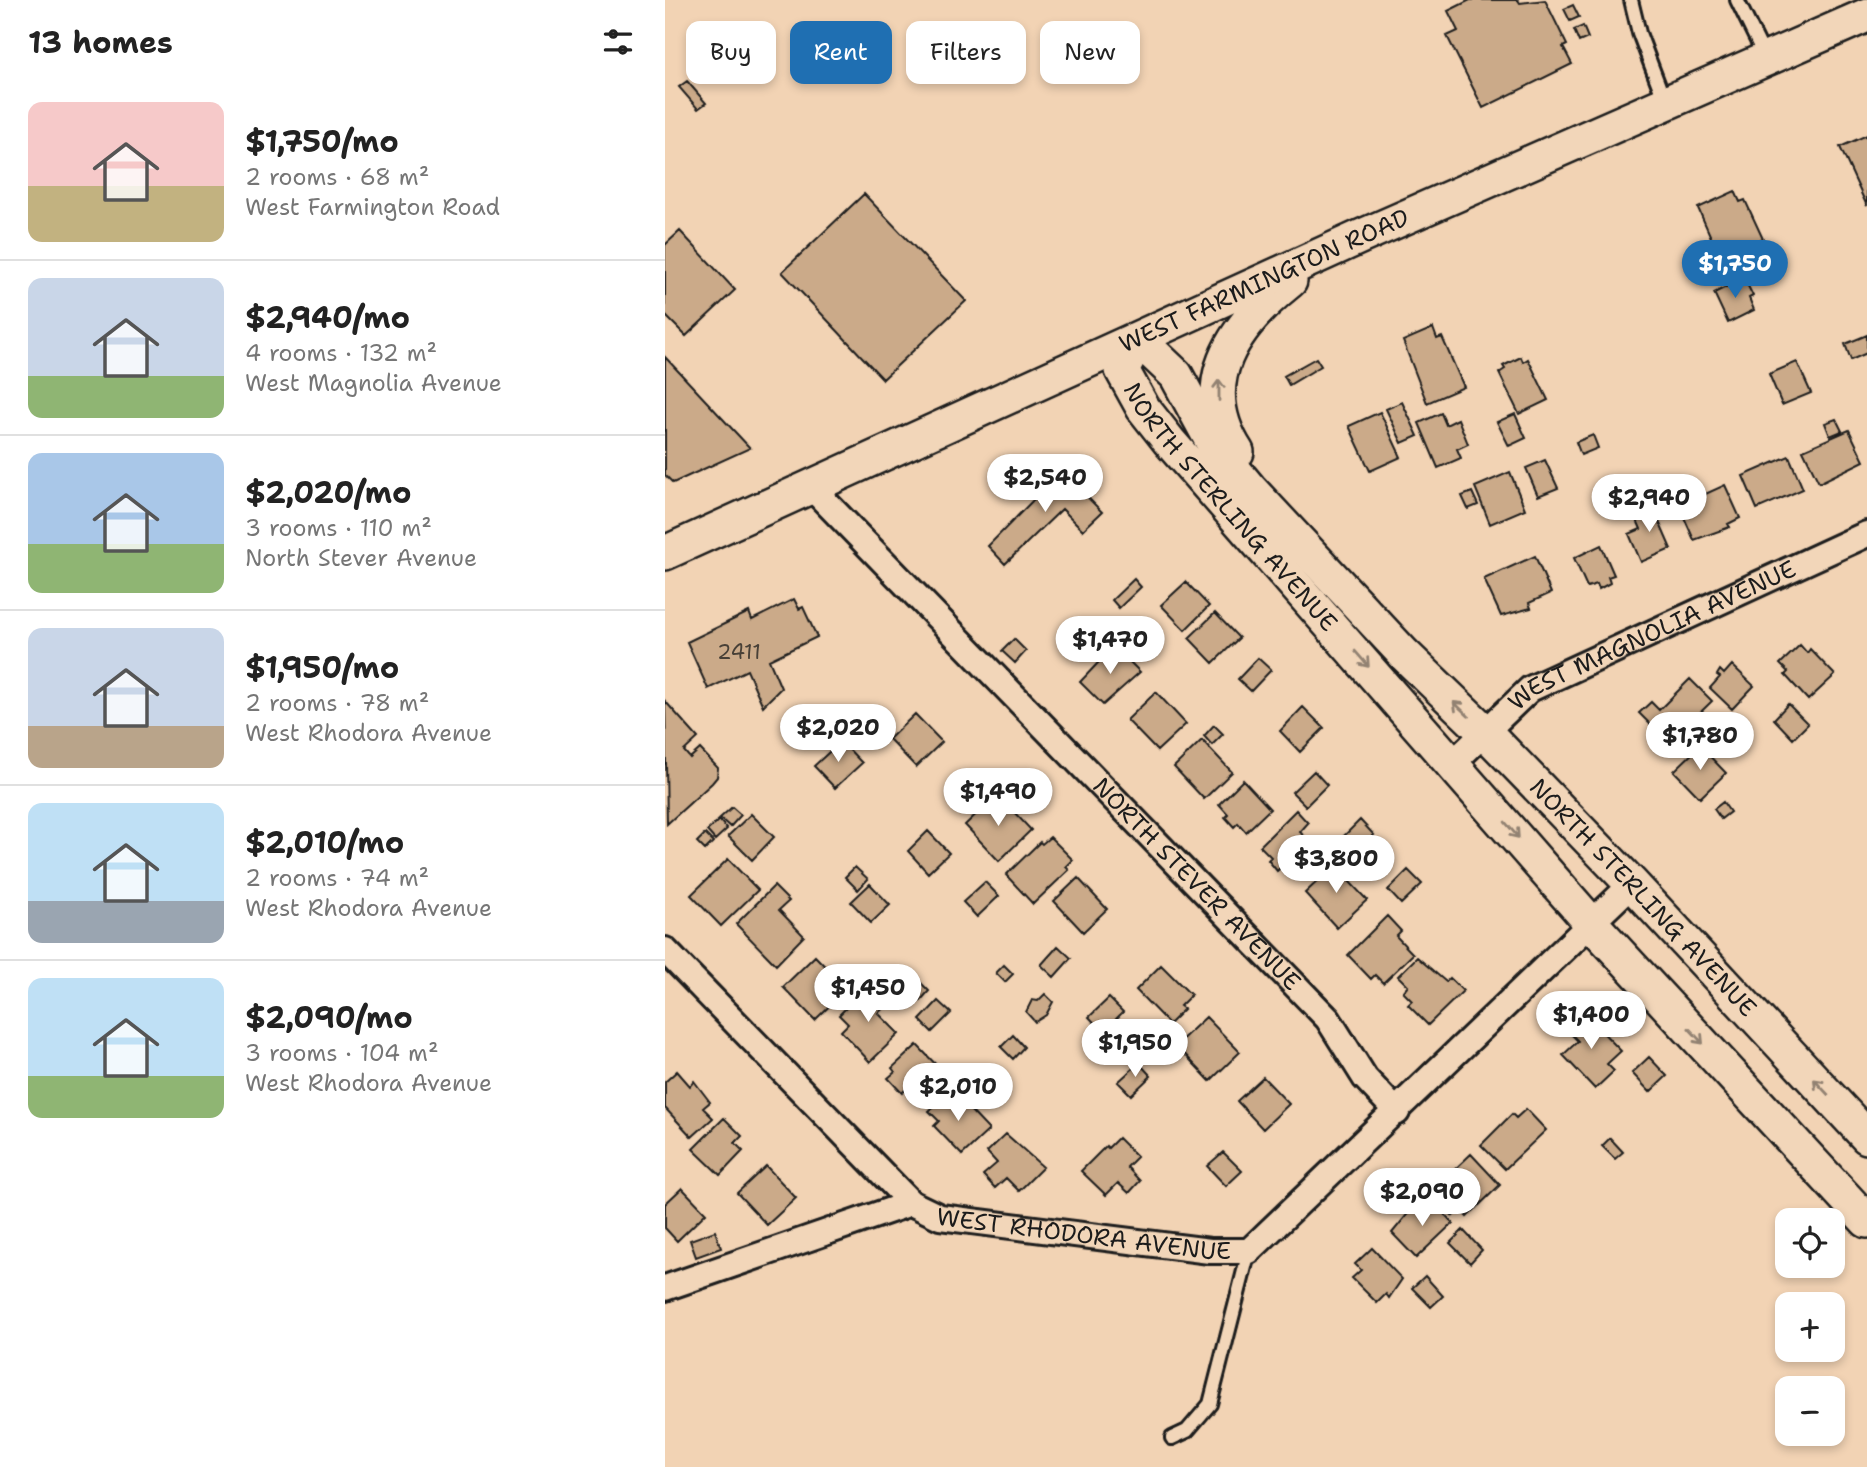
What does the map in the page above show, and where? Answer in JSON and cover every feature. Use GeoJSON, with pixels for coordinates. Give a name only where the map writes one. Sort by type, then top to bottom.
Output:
{"type":"FeatureCollection","features":[{"type":"Feature","properties":{"kind":"main road","name":"WEST FARMINGTON ROAD"},"geometry":{"type":"LineString","coordinates":[[665,553],[1360,237],[1867,15]]}},
{"type":"Feature","properties":{"kind":"main road"},"geometry":{"type":"LineString","coordinates":[[1360,237],[1298,275],[1247,320],[1228,350],[1218,380],[1221,416],[1234,448],[1262,489],[1360,608]]}},
{"type":"Feature","properties":{"kind":"main road","name":"NORTH STERLING AVENUE"},"geometry":{"type":"LineString","coordinates":[[1867,1137],[1632,884],[1360,608],[1224,459],[1206,434],[1175,375],[1138,339],[1122,370],[1151,419],[1591,923],[1867,1221]]}},
{"type":"Feature","properties":{"kind":"street","name":"NORTH STEVER AVENUE"},"geometry":{"type":"LineString","coordinates":[[810,486],[1328,1018],[1365,1078],[1397,1112]]}},
{"type":"Feature","properties":{"kind":"street","name":"WEST MAGNOLIA AVENUE"},"geometry":{"type":"LineString","coordinates":[[1453,763],[1487,734],[1530,689],[1867,534]]}},
{"type":"Feature","properties":{"kind":"street","name":"WEST RHODORA AVENUE"},"geometry":{"type":"LineString","coordinates":[[665,950],[911,1203],[940,1217],[1210,1251],[1249,1251],[1632,884]]}},
{"type":"Feature","properties":{"kind":"street"},"geometry":{"type":"LineString","coordinates":[[665,1288],[911,1203]]}},
{"type":"Feature","properties":{"kind":"lane"},"geometry":{"type":"LineString","coordinates":[[1632,0],[1639,33],[1666,103]]}},
{"type":"Feature","properties":{"kind":"lane"},"geometry":{"type":"LineString","coordinates":[[1737,0],[1766,59]]}},
{"type":"Feature","properties":{"kind":"lane"},"geometry":{"type":"LineString","coordinates":[[1172,1438],[1187,1430],[1210,1404],[1249,1251]]}},
{"type":"Feature","properties":{"kind":"building"},"geometry":{"type":"Polygon","coordinates":[[[1470,0],[1518,0],[1520,3],[1545,0],[1567,45],[1563,47],[1572,64],[1483,108],[1447,36],[1458,31],[1448,11],[1470,0]]]}},
{"type":"Feature","properties":{"kind":"building"},"geometry":{"type":"Polygon","coordinates":[[[1573,5],[1579,17],[1570,21],[1564,9],[1573,5]]]}},
{"type":"Feature","properties":{"kind":"building"},"geometry":{"type":"Polygon","coordinates":[[[1583,26],[1588,38],[1579,42],[1574,30],[1583,26]]]}},
{"type":"Feature","properties":{"kind":"building"},"geometry":{"type":"Polygon","coordinates":[[[686,82],[706,103],[698,109],[679,87],[686,82]]]}},
{"type":"Feature","properties":{"kind":"building"},"geometry":{"type":"Polygon","coordinates":[[[1867,135],[1867,206],[1840,147],[1867,135]]]}},
{"type":"Feature","properties":{"kind":"building"},"geometry":{"type":"Polygon","coordinates":[[[1735,191],[1740,202],[1745,200],[1763,239],[1720,258],[1698,208],[1735,191]]]}},
{"type":"Feature","properties":{"kind":"building"},"geometry":{"type":"Polygon","coordinates":[[[864,194],[966,301],[883,379],[782,272],[864,194]]]}},
{"type":"Feature","properties":{"kind":"building"},"geometry":{"type":"Polygon","coordinates":[[[680,231],[735,290],[686,336],[665,315],[665,245],[680,231]]]}},
{"type":"Feature","properties":{"kind":"building"},"geometry":{"type":"Polygon","coordinates":[[[1744,278],[1753,296],[1749,298],[1754,310],[1728,323],[1714,293],[1744,278]]]}},
{"type":"Feature","properties":{"kind":"building"},"geometry":{"type":"Polygon","coordinates":[[[1433,328],[1437,339],[1442,337],[1464,387],[1427,403],[1403,341],[1433,328]]]}},
{"type":"Feature","properties":{"kind":"building"},"geometry":{"type":"Polygon","coordinates":[[[1867,335],[1867,353],[1851,360],[1845,344],[1867,335]]]}},
{"type":"Feature","properties":{"kind":"building"},"geometry":{"type":"Polygon","coordinates":[[[665,357],[750,448],[673,483],[665,475],[665,357]]]}},
{"type":"Feature","properties":{"kind":"building"},"geometry":{"type":"Polygon","coordinates":[[[1521,357],[1523,362],[1528,359],[1548,400],[1519,414],[1499,373],[1505,369],[1503,366],[1521,357]]]}},
{"type":"Feature","properties":{"kind":"building"},"geometry":{"type":"Polygon","coordinates":[[[1316,358],[1321,366],[1289,385],[1284,376],[1316,358]]]}},
{"type":"Feature","properties":{"kind":"building"},"geometry":{"type":"Polygon","coordinates":[[[1797,362],[1811,393],[1782,405],[1769,374],[1797,362]]]}},
{"type":"Feature","properties":{"kind":"building"},"geometry":{"type":"Polygon","coordinates":[[[1402,402],[1418,436],[1402,443],[1386,409],[1402,402]]]}},
{"type":"Feature","properties":{"kind":"building"},"geometry":{"type":"Polygon","coordinates":[[[1380,412],[1401,457],[1370,471],[1349,426],[1380,412]]]}},
{"type":"Feature","properties":{"kind":"building"},"geometry":{"type":"Polygon","coordinates":[[[1441,413],[1446,425],[1458,419],[1468,444],[1457,449],[1461,458],[1438,468],[1419,423],[1441,413]]]}},
{"type":"Feature","properties":{"kind":"building"},"geometry":{"type":"Polygon","coordinates":[[[1515,414],[1526,438],[1509,446],[1497,422],[1515,414]]]}},
{"type":"Feature","properties":{"kind":"building"},"geometry":{"type":"Polygon","coordinates":[[[1836,419],[1842,431],[1830,436],[1825,423],[1836,419]]]}},
{"type":"Feature","properties":{"kind":"building"},"geometry":{"type":"Polygon","coordinates":[[[1849,430],[1864,461],[1819,483],[1803,450],[1849,430]]]}},
{"type":"Feature","properties":{"kind":"building"},"geometry":{"type":"Polygon","coordinates":[[[1593,435],[1598,448],[1581,455],[1576,442],[1593,435]]]}},
{"type":"Feature","properties":{"kind":"building"},"geometry":{"type":"Polygon","coordinates":[[[1789,456],[1803,489],[1757,509],[1743,476],[1789,456]]]}},
{"type":"Feature","properties":{"kind":"building"},"geometry":{"type":"Polygon","coordinates":[[[1545,460],[1558,488],[1538,496],[1526,468],[1545,460]]]}},
{"type":"Feature","properties":{"kind":"building"},"geometry":{"type":"Polygon","coordinates":[[[1057,466],[1102,512],[1083,530],[1062,509],[1005,564],[988,546],[1043,490],[1038,485],[1057,466]]]}},
{"type":"Feature","properties":{"kind":"building"},"geometry":{"type":"Polygon","coordinates":[[[1510,472],[1525,509],[1490,524],[1475,487],[1510,472]]]}},
{"type":"Feature","properties":{"kind":"building"},"geometry":{"type":"Polygon","coordinates":[[[1682,485],[1687,495],[1674,502],[1669,491],[1682,485]]]}},
{"type":"Feature","properties":{"kind":"building"},"geometry":{"type":"Polygon","coordinates":[[[1725,485],[1740,518],[1728,524],[1730,527],[1694,540],[1679,506],[1725,485]]]}},
{"type":"Feature","properties":{"kind":"building"},"geometry":{"type":"Polygon","coordinates":[[[1472,492],[1478,505],[1468,509],[1462,496],[1472,492]]]}},
{"type":"Feature","properties":{"kind":"building"},"geometry":{"type":"Polygon","coordinates":[[[1650,501],[1671,549],[1641,562],[1629,534],[1641,529],[1632,509],[1650,501]]]}},
{"type":"Feature","properties":{"kind":"building"},"geometry":{"type":"Polygon","coordinates":[[[1601,545],[1614,575],[1608,577],[1610,583],[1599,589],[1597,584],[1587,587],[1574,558],[1601,545]]]}},
{"type":"Feature","properties":{"kind":"building"},"geometry":{"type":"Polygon","coordinates":[[[1535,556],[1551,593],[1529,603],[1531,608],[1501,616],[1484,579],[1535,556]]]}},
{"type":"Feature","properties":{"kind":"building"},"geometry":{"type":"Polygon","coordinates":[[[1134,579],[1141,587],[1119,608],[1112,600],[1134,579]]]}},
{"type":"Feature","properties":{"kind":"building"},"geometry":{"type":"Polygon","coordinates":[[[1186,582],[1209,606],[1185,630],[1161,605],[1186,582]]]}},
{"type":"Feature","properties":{"kind":"building"},"geometry":{"type":"Polygon","coordinates":[[[794,599],[799,609],[803,607],[817,637],[769,660],[781,688],[763,706],[747,670],[708,689],[687,642],[749,612],[752,620],[794,599]]]}},
{"type":"Feature","properties":{"kind":"building"},"geometry":{"type":"Polygon","coordinates":[[[1215,613],[1239,638],[1213,663],[1189,638],[1215,613]]]}},
{"type":"Feature","properties":{"kind":"building"},"geometry":{"type":"Polygon","coordinates":[[[1014,639],[1026,651],[1015,663],[1002,651],[1014,639]]]}},
{"type":"Feature","properties":{"kind":"building"},"geometry":{"type":"Polygon","coordinates":[[[1800,645],[1807,653],[1810,649],[1835,675],[1808,700],[1785,675],[1788,672],[1780,664],[1800,645]]]}},
{"type":"Feature","properties":{"kind":"building"},"geometry":{"type":"Polygon","coordinates":[[[1114,646],[1140,672],[1103,705],[1080,682],[1114,646]]]}},
{"type":"Feature","properties":{"kind":"building"},"geometry":{"type":"Polygon","coordinates":[[[1258,658],[1271,670],[1251,691],[1238,679],[1258,658]]]}},
{"type":"Feature","properties":{"kind":"building"},"geometry":{"type":"Polygon","coordinates":[[[1732,665],[1754,686],[1732,709],[1710,688],[1720,677],[1717,675],[1720,670],[1724,674],[1732,665]]]}},
{"type":"Feature","properties":{"kind":"building"},"geometry":{"type":"Polygon","coordinates":[[[1690,679],[1712,701],[1669,743],[1639,713],[1651,702],[1659,710],[1690,679]]]}},
{"type":"Feature","properties":{"kind":"building"},"geometry":{"type":"Polygon","coordinates":[[[1156,692],[1186,724],[1157,751],[1127,720],[1156,692]]]}},
{"type":"Feature","properties":{"kind":"building"},"geometry":{"type":"Polygon","coordinates":[[[665,701],[698,738],[684,751],[690,758],[700,749],[718,768],[717,777],[712,783],[667,824],[665,701]]]}},
{"type":"Feature","properties":{"kind":"building"},"geometry":{"type":"Polygon","coordinates":[[[1788,704],[1808,724],[1793,739],[1774,719],[1788,704]]]}},
{"type":"Feature","properties":{"kind":"building"},"geometry":{"type":"Polygon","coordinates":[[[1303,707],[1324,728],[1300,752],[1280,731],[1303,707]]]}},
{"type":"Feature","properties":{"kind":"building"},"geometry":{"type":"Polygon","coordinates":[[[915,714],[942,742],[916,767],[889,739],[915,714]]]}},
{"type":"Feature","properties":{"kind":"building"},"geometry":{"type":"Polygon","coordinates":[[[1214,725],[1223,734],[1212,745],[1204,736],[1214,725]]]}},
{"type":"Feature","properties":{"kind":"building"},"geometry":{"type":"Polygon","coordinates":[[[1202,740],[1232,772],[1204,799],[1174,767],[1202,740]]]}},
{"type":"Feature","properties":{"kind":"building"},"geometry":{"type":"Polygon","coordinates":[[[841,741],[862,763],[835,788],[814,766],[841,741]]]}},
{"type":"Feature","properties":{"kind":"building"},"geometry":{"type":"Polygon","coordinates":[[[1700,746],[1726,773],[1700,798],[1674,771],[1700,746]]]}},
{"type":"Feature","properties":{"kind":"building"},"geometry":{"type":"Polygon","coordinates":[[[1314,771],[1327,785],[1306,806],[1292,792],[1314,771]]]}},
{"type":"Feature","properties":{"kind":"building"},"geometry":{"type":"Polygon","coordinates":[[[1243,780],[1270,809],[1246,832],[1238,823],[1234,827],[1219,804],[1243,780]]]}},
{"type":"Feature","properties":{"kind":"building"},"geometry":{"type":"Polygon","coordinates":[[[997,794],[1031,830],[999,861],[965,825],[997,794]]]}},
{"type":"Feature","properties":{"kind":"building"},"geometry":{"type":"Polygon","coordinates":[[[1723,802],[1730,812],[1721,819],[1714,809],[1723,802]]]}},
{"type":"Feature","properties":{"kind":"building"},"geometry":{"type":"Polygon","coordinates":[[[732,807],[741,815],[730,827],[720,818],[732,807]]]}},
{"type":"Feature","properties":{"kind":"building"},"geometry":{"type":"Polygon","coordinates":[[[1296,810],[1308,823],[1300,832],[1318,850],[1290,877],[1281,867],[1277,871],[1268,860],[1271,857],[1260,846],[1296,810]]]}},
{"type":"Feature","properties":{"kind":"building"},"geometry":{"type":"Polygon","coordinates":[[[751,814],[774,837],[752,860],[728,836],[751,814]]]}},
{"type":"Feature","properties":{"kind":"building"},"geometry":{"type":"Polygon","coordinates":[[[719,820],[727,829],[715,840],[707,831],[719,820]]]}},
{"type":"Feature","properties":{"kind":"building"},"geometry":{"type":"Polygon","coordinates":[[[1360,820],[1374,835],[1352,856],[1338,842],[1360,820]]]}},
{"type":"Feature","properties":{"kind":"building"},"geometry":{"type":"Polygon","coordinates":[[[928,831],[949,853],[928,873],[908,851],[928,831]]]}},
{"type":"Feature","properties":{"kind":"building"},"geometry":{"type":"Polygon","coordinates":[[[705,834],[713,842],[705,850],[697,842],[705,834]]]}},
{"type":"Feature","properties":{"kind":"building"},"geometry":{"type":"Polygon","coordinates":[[[1050,837],[1073,860],[1066,867],[1069,870],[1033,904],[1006,875],[1040,842],[1042,844],[1050,837]]]}},
{"type":"Feature","properties":{"kind":"building"},"geometry":{"type":"Polygon","coordinates":[[[728,859],[758,890],[721,926],[691,895],[728,859]]]}},
{"type":"Feature","properties":{"kind":"building"},"geometry":{"type":"Polygon","coordinates":[[[1340,860],[1353,875],[1347,879],[1367,900],[1337,928],[1305,893],[1340,860]]]}},
{"type":"Feature","properties":{"kind":"building"},"geometry":{"type":"Polygon","coordinates":[[[855,867],[868,879],[858,890],[845,877],[855,867]]]}},
{"type":"Feature","properties":{"kind":"building"},"geometry":{"type":"Polygon","coordinates":[[[1408,870],[1422,884],[1401,904],[1388,890],[1408,870]]]}},
{"type":"Feature","properties":{"kind":"building"},"geometry":{"type":"Polygon","coordinates":[[[1078,878],[1107,909],[1083,932],[1054,901],[1078,878]]]}},
{"type":"Feature","properties":{"kind":"building"},"geometry":{"type":"Polygon","coordinates":[[[985,882],[999,896],[977,917],[963,902],[985,882]]]}},
{"type":"Feature","properties":{"kind":"building"},"geometry":{"type":"Polygon","coordinates":[[[870,884],[890,905],[871,923],[851,902],[870,884]]]}},
{"type":"Feature","properties":{"kind":"building"},"geometry":{"type":"Polygon","coordinates":[[[774,886],[789,901],[779,910],[804,936],[776,965],[736,924],[774,886]]]}},
{"type":"Feature","properties":{"kind":"building"},"geometry":{"type":"Polygon","coordinates":[[[1387,916],[1401,931],[1396,936],[1413,954],[1383,983],[1375,975],[1371,979],[1348,955],[1387,916]]]}},
{"type":"Feature","properties":{"kind":"building"},"geometry":{"type":"Polygon","coordinates":[[[1058,946],[1071,958],[1054,977],[1041,965],[1058,946]]]}},
{"type":"Feature","properties":{"kind":"building"},"geometry":{"type":"Polygon","coordinates":[[[815,956],[847,989],[815,1020],[783,987],[815,956]]]}},
{"type":"Feature","properties":{"kind":"building"},"geometry":{"type":"Polygon","coordinates":[[[1417,957],[1446,982],[1450,978],[1463,991],[1428,1025],[1408,1005],[1412,1001],[1403,992],[1408,986],[1398,976],[1417,957]]]}},
{"type":"Feature","properties":{"kind":"building"},"geometry":{"type":"Polygon","coordinates":[[[1004,965],[1013,974],[1005,982],[996,973],[1004,965]]]}},
{"type":"Feature","properties":{"kind":"building"},"geometry":{"type":"Polygon","coordinates":[[[1161,965],[1191,995],[1180,1006],[1184,1009],[1169,1024],[1136,990],[1161,965]]]}},
{"type":"Feature","properties":{"kind":"building"},"geometry":{"type":"Polygon","coordinates":[[[919,981],[929,991],[920,1001],[910,991],[919,981]]]}},
{"type":"Feature","properties":{"kind":"building"},"geometry":{"type":"Polygon","coordinates":[[[869,985],[888,1004],[878,1013],[899,1034],[870,1062],[841,1031],[848,1024],[839,1015],[869,985]]]}},
{"type":"Feature","properties":{"kind":"building"},"geometry":{"type":"Polygon","coordinates":[[[1045,994],[1053,1002],[1046,1015],[1035,1022],[1026,1012],[1032,1000],[1038,1001],[1045,994]]]}},
{"type":"Feature","properties":{"kind":"building"},"geometry":{"type":"Polygon","coordinates":[[[1109,998],[1123,1012],[1103,1032],[1089,1017],[1109,998]]]}},
{"type":"Feature","properties":{"kind":"building"},"geometry":{"type":"Polygon","coordinates":[[[938,1001],[951,1013],[932,1032],[920,1020],[938,1001]]]}},
{"type":"Feature","properties":{"kind":"building"},"geometry":{"type":"Polygon","coordinates":[[[1584,1013],[1621,1051],[1607,1064],[1614,1071],[1595,1089],[1563,1055],[1578,1041],[1566,1029],[1584,1013]]]}},
{"type":"Feature","properties":{"kind":"building"},"geometry":{"type":"Polygon","coordinates":[[[1206,1017],[1240,1052],[1210,1081],[1176,1045],[1206,1017]]]}},
{"type":"Feature","properties":{"kind":"building"},"geometry":{"type":"Polygon","coordinates":[[[1013,1035],[1024,1047],[1013,1059],[1001,1047],[1013,1035]]]}},
{"type":"Feature","properties":{"kind":"building"},"geometry":{"type":"Polygon","coordinates":[[[917,1045],[945,1074],[920,1098],[913,1091],[909,1095],[905,1090],[902,1093],[888,1078],[895,1072],[892,1068],[917,1045]]]}},
{"type":"Feature","properties":{"kind":"building"},"geometry":{"type":"Polygon","coordinates":[[[1649,1057],[1667,1076],[1650,1092],[1632,1073],[1649,1057]]]}},
{"type":"Feature","properties":{"kind":"building"},"geometry":{"type":"Polygon","coordinates":[[[1139,1063],[1151,1076],[1131,1095],[1118,1082],[1139,1063]]]}},
{"type":"Feature","properties":{"kind":"building"},"geometry":{"type":"Polygon","coordinates":[[[677,1071],[690,1086],[694,1081],[710,1102],[703,1108],[713,1118],[692,1137],[665,1108],[665,1082],[677,1071]]]}},
{"type":"Feature","properties":{"kind":"building"},"geometry":{"type":"Polygon","coordinates":[[[1263,1077],[1289,1104],[1263,1129],[1237,1101],[1263,1077]]]}},
{"type":"Feature","properties":{"kind":"building"},"geometry":{"type":"Polygon","coordinates":[[[951,1090],[989,1130],[962,1155],[934,1126],[939,1121],[929,1111],[951,1090]]]}},
{"type":"Feature","properties":{"kind":"building"},"geometry":{"type":"Polygon","coordinates":[[[1526,1109],[1546,1130],[1505,1169],[1481,1145],[1512,1114],[1516,1118],[1526,1109]]]}},
{"type":"Feature","properties":{"kind":"building"},"geometry":{"type":"Polygon","coordinates":[[[724,1118],[742,1136],[735,1143],[743,1151],[720,1175],[693,1149],[724,1118]]]}},
{"type":"Feature","properties":{"kind":"building"},"geometry":{"type":"Polygon","coordinates":[[[1006,1134],[1043,1167],[1019,1191],[1006,1178],[995,1188],[983,1175],[997,1163],[987,1152],[1006,1134]]]}},
{"type":"Feature","properties":{"kind":"building"},"geometry":{"type":"Polygon","coordinates":[[[1118,1138],[1137,1157],[1127,1167],[1140,1181],[1129,1193],[1118,1183],[1106,1195],[1081,1171],[1118,1138]]]}},
{"type":"Feature","properties":{"kind":"building"},"geometry":{"type":"Polygon","coordinates":[[[1610,1138],[1623,1152],[1615,1159],[1602,1146],[1610,1138]]]}},
{"type":"Feature","properties":{"kind":"building"},"geometry":{"type":"Polygon","coordinates":[[[1223,1152],[1242,1171],[1226,1186],[1207,1166],[1223,1152]]]}},
{"type":"Feature","properties":{"kind":"building"},"geometry":{"type":"Polygon","coordinates":[[[1471,1154],[1500,1185],[1467,1217],[1460,1209],[1453,1216],[1431,1193],[1442,1184],[1444,1187],[1456,1175],[1453,1171],[1471,1154]]]}},
{"type":"Feature","properties":{"kind":"building"},"geometry":{"type":"Polygon","coordinates":[[[766,1166],[796,1198],[767,1225],[737,1193],[766,1166]]]}},
{"type":"Feature","properties":{"kind":"building"},"geometry":{"type":"Polygon","coordinates":[[[682,1188],[706,1213],[677,1241],[665,1228],[665,1204],[682,1188]]]}},
{"type":"Feature","properties":{"kind":"building"},"geometry":{"type":"Polygon","coordinates":[[[1430,1199],[1453,1223],[1416,1258],[1392,1233],[1415,1205],[1419,1210],[1430,1199]]]}},
{"type":"Feature","properties":{"kind":"building"},"geometry":{"type":"Polygon","coordinates":[[[1463,1230],[1482,1250],[1470,1263],[1450,1243],[1463,1230]]]}},
{"type":"Feature","properties":{"kind":"building"},"geometry":{"type":"Polygon","coordinates":[[[715,1231],[721,1248],[696,1257],[690,1240],[715,1231]]]}},
{"type":"Feature","properties":{"kind":"building"},"geometry":{"type":"Polygon","coordinates":[[[1372,1248],[1402,1279],[1389,1298],[1386,1294],[1377,1303],[1352,1278],[1361,1270],[1355,1264],[1372,1248]]]}},
{"type":"Feature","properties":{"kind":"building"},"geometry":{"type":"Polygon","coordinates":[[[1425,1276],[1443,1296],[1431,1307],[1412,1288],[1425,1276]]]}}]}
